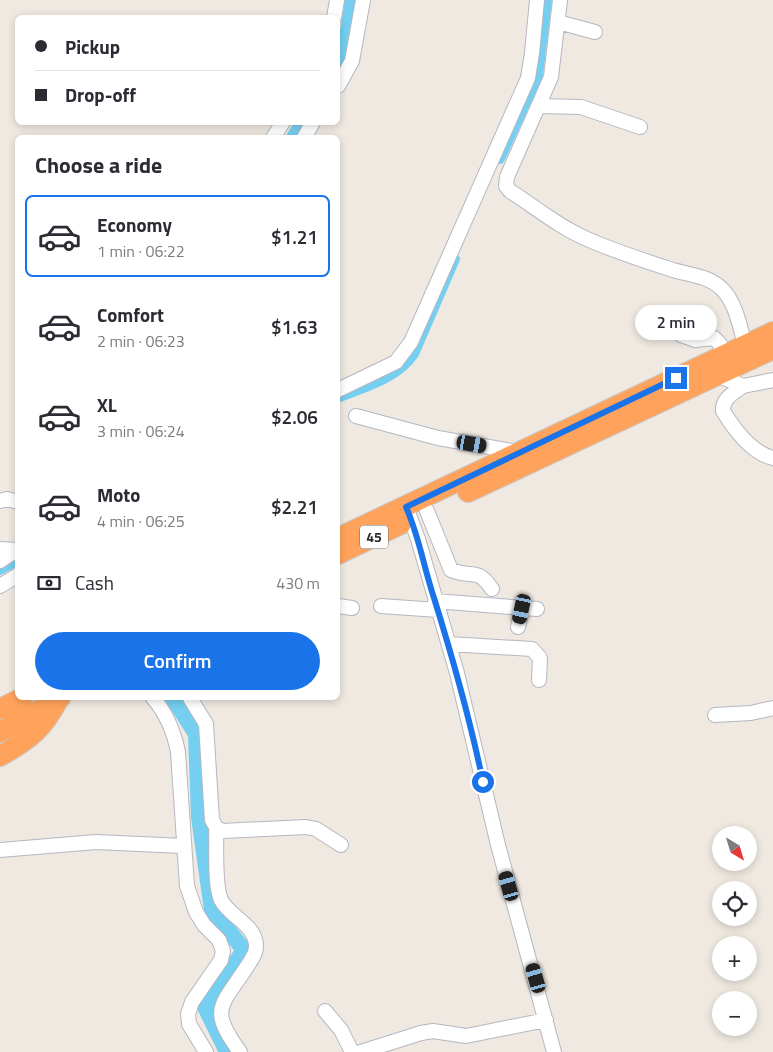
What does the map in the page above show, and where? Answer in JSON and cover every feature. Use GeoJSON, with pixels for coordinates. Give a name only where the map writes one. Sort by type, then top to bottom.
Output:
{"type":"FeatureCollection","features":[{"type":"Feature","properties":{"kind":"highway","name":"45"},"geometry":{"type":"LineString","coordinates":[[340,553],[518,452],[721,366],[745,345],[772,340]]}},
{"type":"Feature","properties":{"kind":"highway","name":"45"},"geometry":{"type":"LineString","coordinates":[[340,537],[415,512],[772,340]]}},
{"type":"Feature","properties":{"kind":"highway"},"geometry":{"type":"LineString","coordinates":[[0,692],[15,690]]}},
{"type":"Feature","properties":{"kind":"highway"},"geometry":{"type":"LineString","coordinates":[[0,709],[18,700]]}},
{"type":"Feature","properties":{"kind":"highway"},"geometry":{"type":"LineString","coordinates":[[7,728],[56,700]]}},
{"type":"Feature","properties":{"kind":"highway"},"geometry":{"type":"LineString","coordinates":[[0,756],[38,732],[48,719],[58,700]]}},
{"type":"Feature","properties":{"kind":"highway"},"geometry":{"type":"LineString","coordinates":[[7,728],[24,724],[27,728],[18,746]]}},
{"type":"Feature","properties":{"kind":"street"},"geometry":{"type":"LineString","coordinates":[[334,15],[337,0]]}},
{"type":"Feature","properties":{"kind":"street"},"geometry":{"type":"LineString","coordinates":[[340,82],[352,61],[363,0]]}},
{"type":"Feature","properties":{"kind":"street"},"geometry":{"type":"LineString","coordinates":[[340,389],[396,362],[411,342],[528,78],[537,0]]}},
{"type":"Feature","properties":{"kind":"street"},"geometry":{"type":"LineString","coordinates":[[560,0],[551,77],[507,177],[506,186],[510,191],[548,215],[564,228],[587,239],[672,270],[701,277],[721,289],[730,300],[736,312],[745,345]]}},
{"type":"Feature","properties":{"kind":"street"},"geometry":{"type":"LineString","coordinates":[[558,22],[595,32]]}},
{"type":"Feature","properties":{"kind":"street"},"geometry":{"type":"LineString","coordinates":[[539,106],[581,107],[640,126]]}},
{"type":"Feature","properties":{"kind":"street"},"geometry":{"type":"LineString","coordinates":[[681,335],[695,340],[714,338],[720,344],[721,366],[743,386]]}},
{"type":"Feature","properties":{"kind":"street"},"geometry":{"type":"LineString","coordinates":[[773,380],[743,386],[728,397],[723,405],[723,411],[754,448],[764,456],[773,458]]}},
{"type":"Feature","properties":{"kind":"street"},"geometry":{"type":"LineString","coordinates":[[356,416],[438,438],[518,452]]}},
{"type":"Feature","properties":{"kind":"street"},"geometry":{"type":"LineString","coordinates":[[0,501],[7,499],[15,501]]}},
{"type":"Feature","properties":{"kind":"street"},"geometry":{"type":"LineString","coordinates":[[415,512],[451,570],[468,575],[478,574],[484,577],[492,589]]}},
{"type":"Feature","properties":{"kind":"street"},"geometry":{"type":"LineString","coordinates":[[415,512],[436,605],[449,644],[475,741],[500,853],[554,1052]]}},
{"type":"Feature","properties":{"kind":"street"},"geometry":{"type":"LineString","coordinates":[[0,549],[15,551]]}},
{"type":"Feature","properties":{"kind":"street"},"geometry":{"type":"LineString","coordinates":[[0,561],[15,552]]}},
{"type":"Feature","properties":{"kind":"street"},"geometry":{"type":"LineString","coordinates":[[0,586],[15,577]]}},
{"type":"Feature","properties":{"kind":"street"},"geometry":{"type":"LineString","coordinates":[[381,606],[471,602],[522,609],[537,609]]}},
{"type":"Feature","properties":{"kind":"street"},"geometry":{"type":"LineString","coordinates":[[518,627],[522,609]]}},
{"type":"Feature","properties":{"kind":"street"},"geometry":{"type":"LineString","coordinates":[[449,644],[532,649],[540,658],[539,680]]}},
{"type":"Feature","properties":{"kind":"street"},"geometry":{"type":"LineString","coordinates":[[155,700],[166,715],[175,735],[178,752],[185,874],[196,912],[204,925],[219,940],[223,951],[221,960],[192,1002],[188,1014],[189,1024],[206,1052]]}},
{"type":"Feature","properties":{"kind":"street"},"geometry":{"type":"LineString","coordinates":[[191,700],[206,724],[212,820],[216,827],[217,886],[220,898],[226,907],[248,928],[256,946],[253,957],[227,998],[220,1018],[222,1025],[240,1052]]}},
{"type":"Feature","properties":{"kind":"street"},"geometry":{"type":"LineString","coordinates":[[715,715],[751,713],[773,708]]}},
{"type":"Feature","properties":{"kind":"street"},"geometry":{"type":"LineString","coordinates":[[216,827],[222,830],[306,827],[316,829],[341,845]]}},
{"type":"Feature","properties":{"kind":"street"},"geometry":{"type":"LineString","coordinates":[[0,850],[96,842],[183,846]]}},
{"type":"Feature","properties":{"kind":"street"},"geometry":{"type":"LineString","coordinates":[[325,1011],[341,1030],[352,1052]]}},
{"type":"Feature","properties":{"kind":"street"},"geometry":{"type":"LineString","coordinates":[[360,1052],[421,1033],[444,1032],[466,1036],[546,1020]]}},
{"type":"Feature","properties":{"kind":"waterway"},"geometry":{"type":"LineString","coordinates":[[340,59],[345,49],[353,0]]}},
{"type":"Feature","properties":{"kind":"waterway"},"geometry":{"type":"LineString","coordinates":[[500,159],[538,76],[547,0]]}},
{"type":"Feature","properties":{"kind":"waterway"},"geometry":{"type":"LineString","coordinates":[[296,135],[302,125]]}},
{"type":"Feature","properties":{"kind":"waterway"},"geometry":{"type":"LineString","coordinates":[[340,397],[389,376],[407,363],[414,354],[455,259]]}},
{"type":"Feature","properties":{"kind":"waterway"},"geometry":{"type":"LineString","coordinates":[[0,570],[15,562]]}},
{"type":"Feature","properties":{"kind":"waterway"},"geometry":{"type":"LineString","coordinates":[[174,700],[196,734],[199,817],[212,910],[244,950],[205,1007],[227,1052]]}},
{"type":"Feature","properties":{"kind":"route"},"geometry":{"type":"LineString","coordinates":[[483,782],[475,741],[449,644],[431,589],[421,548],[406,507],[676,378]]}}]}
